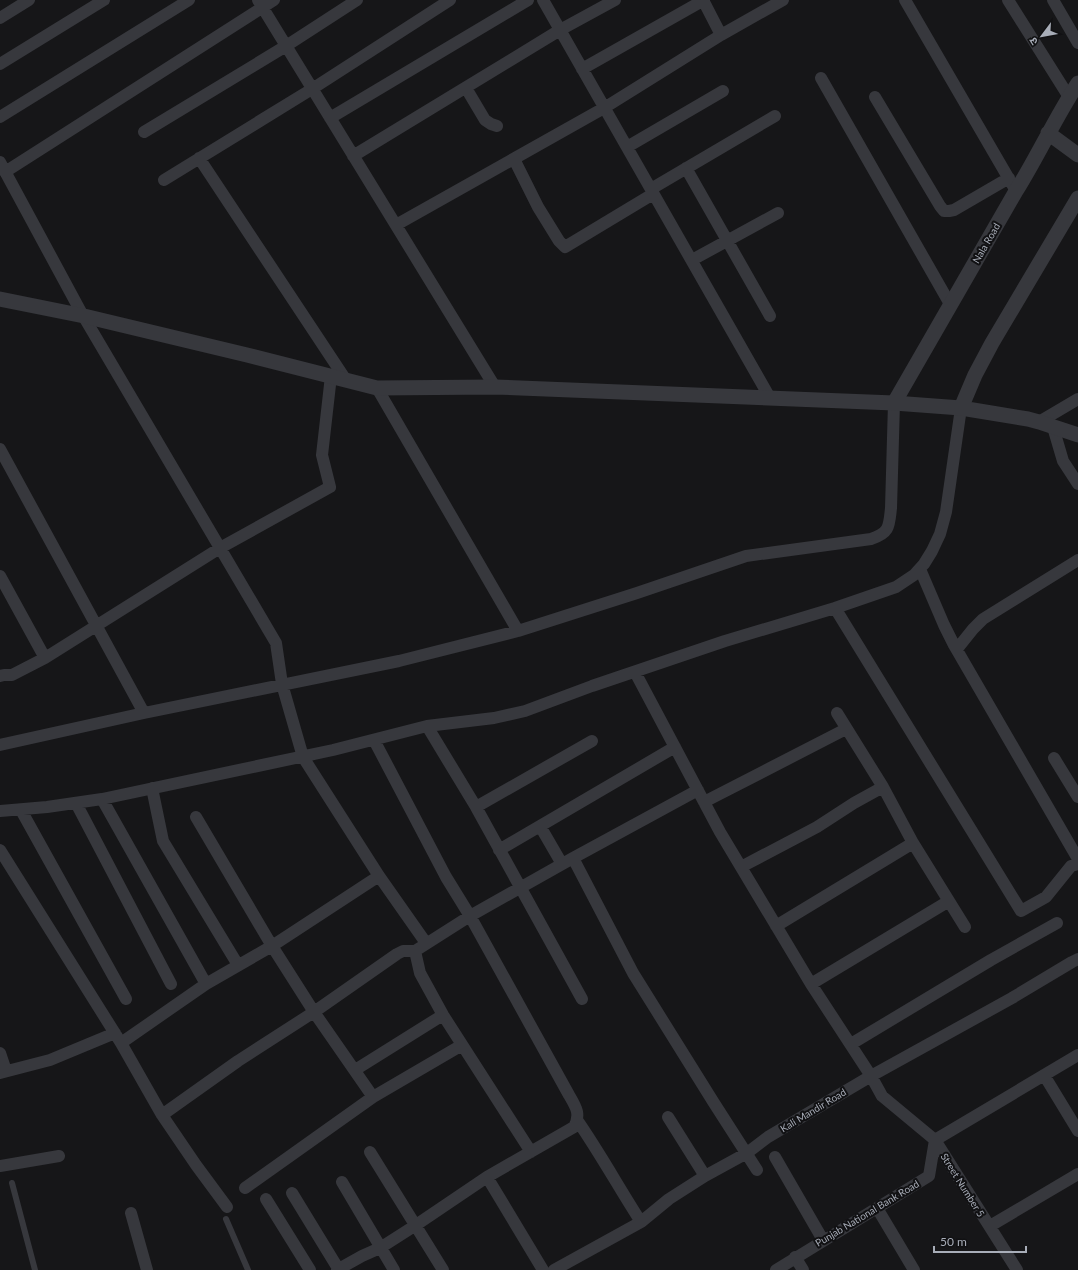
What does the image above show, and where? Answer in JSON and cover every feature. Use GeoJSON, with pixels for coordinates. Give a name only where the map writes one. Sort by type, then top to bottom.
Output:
{"type":"FeatureCollection","features":[{"type":"Feature","properties":{"kind":"street"},"geometry":{"type":"LineString","coordinates":[[0,18],[29,0]]}},
{"type":"Feature","properties":{"kind":"street"},"geometry":{"type":"LineString","coordinates":[[0,64],[104,0]]}},
{"type":"Feature","properties":{"kind":"street"},"geometry":{"type":"LineString","coordinates":[[0,117],[189,0]]}},
{"type":"Feature","properties":{"kind":"street"},"geometry":{"type":"LineString","coordinates":[[274,0],[260,4],[3,167],[84,316],[276,643],[282,684],[303,757],[379,876],[420,932],[426,943]]}},
{"type":"Feature","properties":{"kind":"street"},"geometry":{"type":"LineString","coordinates":[[144,132],[286,46],[357,0]]}},
{"type":"Feature","properties":{"kind":"street"},"geometry":{"type":"LineString","coordinates":[[164,180],[312,89],[450,0]]}},
{"type":"Feature","properties":{"kind":"street"},"geometry":{"type":"LineString","coordinates":[[330,118],[528,0]]}},
{"type":"Feature","properties":{"kind":"street"},"geometry":{"type":"LineString","coordinates":[[514,159],[538,207],[559,241],[565,247],[653,194],[543,0]]}},
{"type":"Feature","properties":{"kind":"street"},"geometry":{"type":"LineString","coordinates":[[353,156],[560,30],[615,0]]}},
{"type":"Feature","properties":{"kind":"street"},"geometry":{"type":"LineString","coordinates":[[582,69],[703,0],[721,35]]}},
{"type":"Feature","properties":{"kind":"street"},"geometry":{"type":"LineString","coordinates":[[396,225],[604,108],[721,35],[782,0]]}},
{"type":"Feature","properties":{"kind":"street"},"geometry":{"type":"LineString","coordinates":[[875,97],[944,211],[954,210],[1012,184],[905,0]]}},
{"type":"Feature","properties":{"kind":"street"},"geometry":{"type":"LineString","coordinates":[[1008,0],[1069,96]]}},
{"type":"Feature","properties":{"kind":"street"},"geometry":{"type":"LineString","coordinates":[[1053,0],[1078,43]]}},
{"type":"Feature","properties":{"kind":"street"},"geometry":{"type":"LineString","coordinates":[[260,4],[495,387]]}},
{"type":"Feature","properties":{"kind":"street"},"geometry":{"type":"LineString","coordinates":[[821,78],[950,304]]}},
{"type":"Feature","properties":{"kind":"street","name":"Nala Road"},"geometry":{"type":"LineString","coordinates":[[899,404],[1012,184],[1031,167],[1052,136],[1069,96],[1078,83]]}},
{"type":"Feature","properties":{"kind":"street"},"geometry":{"type":"LineString","coordinates":[[466,88],[485,120],[497,126]]}},
{"type":"Feature","properties":{"kind":"street"},"geometry":{"type":"LineString","coordinates":[[627,147],[722,91]]}},
{"type":"Feature","properties":{"kind":"street"},"geometry":{"type":"LineString","coordinates":[[650,189],[775,116]]}},
{"type":"Feature","properties":{"kind":"street"},"geometry":{"type":"LineString","coordinates":[[1052,136],[1078,155]]}},
{"type":"Feature","properties":{"kind":"street"},"geometry":{"type":"LineString","coordinates":[[1,673],[12,675],[45,658],[220,548],[330,487],[322,455],[338,378],[199,158]]}},
{"type":"Feature","properties":{"kind":"street"},"geometry":{"type":"LineString","coordinates":[[686,168],[770,316]]}},
{"type":"Feature","properties":{"kind":"street"},"geometry":{"type":"LineString","coordinates":[[650,189],[770,398]]}},
{"type":"Feature","properties":{"kind":"street"},"geometry":{"type":"LineString","coordinates":[[0,812],[102,799],[303,757],[427,726],[494,718],[525,711],[592,686],[724,641],[835,608],[896,587],[920,569],[932,551],[940,534],[946,512],[957,408],[992,343],[1077,204]]}},
{"type":"Feature","properties":{"kind":"street"},"geometry":{"type":"LineString","coordinates":[[692,260],[778,213]]}},
{"type":"Feature","properties":{"kind":"street"},"geometry":{"type":"LineString","coordinates":[[0,299],[84,316],[247,354],[377,388],[495,387],[899,404],[957,408],[1039,422],[1078,435]]}},
{"type":"Feature","properties":{"kind":"street"},"geometry":{"type":"LineString","coordinates":[[377,388],[518,631]]}},
{"type":"Feature","properties":{"kind":"street"},"geometry":{"type":"LineString","coordinates":[[1039,422],[1078,399]]}},
{"type":"Feature","properties":{"kind":"street"},"geometry":{"type":"LineString","coordinates":[[0,745],[144,712],[399,661],[518,631],[644,591],[746,556],[880,536],[887,530],[889,523],[899,404]]}},
{"type":"Feature","properties":{"kind":"street"},"geometry":{"type":"LineString","coordinates":[[1053,427],[1064,461],[1078,484]]}},
{"type":"Feature","properties":{"kind":"street"},"geometry":{"type":"LineString","coordinates":[[0,449],[144,712]]}},
{"type":"Feature","properties":{"kind":"street"},"geometry":{"type":"LineString","coordinates":[[957,649],[983,619],[1078,560]]}},
{"type":"Feature","properties":{"kind":"street"},"geometry":{"type":"LineString","coordinates":[[920,569],[944,625],[957,649],[1078,859]]}},
{"type":"Feature","properties":{"kind":"street"},"geometry":{"type":"LineString","coordinates":[[0,576],[45,658]]}},
{"type":"Feature","properties":{"kind":"street"},"geometry":{"type":"LineString","coordinates":[[835,608],[1021,911],[1046,897],[1071,866],[1078,864]]}},
{"type":"Feature","properties":{"kind":"street","name":"Street Number 5"},"geometry":{"type":"LineString","coordinates":[[634,672],[741,867],[811,984],[851,1044],[882,1096],[935,1140],[1017,1270]]}},
{"type":"Feature","properties":{"kind":"street"},"geometry":{"type":"LineString","coordinates":[[837,713],[883,787],[913,843],[965,927]]}},
{"type":"Feature","properties":{"kind":"street"},"geometry":{"type":"LineString","coordinates":[[427,726],[476,807],[582,999]]}},
{"type":"Feature","properties":{"kind":"street"},"geometry":{"type":"LineString","coordinates":[[704,802],[846,729]]}},
{"type":"Feature","properties":{"kind":"street"},"geometry":{"type":"LineString","coordinates":[[292,1193],[338,1270],[362,1256],[380,1248],[487,1177],[574,1127],[577,1120],[577,1110],[569,1095],[470,916],[446,877],[374,740]]}},
{"type":"Feature","properties":{"kind":"street"},"geometry":{"type":"LineString","coordinates":[[476,807],[592,741]]}},
{"type":"Feature","properties":{"kind":"street"},"geometry":{"type":"LineString","coordinates":[[499,850],[675,747]]}},
{"type":"Feature","properties":{"kind":"street"},"geometry":{"type":"LineString","coordinates":[[1054,758],[1078,798]]}},
{"type":"Feature","properties":{"kind":"street"},"geometry":{"type":"LineString","coordinates":[[741,867],[817,827],[854,803],[883,787]]}},
{"type":"Feature","properties":{"kind":"street"},"geometry":{"type":"LineString","coordinates":[[152,788],[163,841],[238,966]]}},
{"type":"Feature","properties":{"kind":"street"},"geometry":{"type":"LineString","coordinates":[[162,1115],[238,1061],[314,1012],[397,954],[403,951],[415,951],[470,916],[572,858],[698,790]]}},
{"type":"Feature","properties":{"kind":"street"},"geometry":{"type":"LineString","coordinates":[[102,799],[206,984]]}},
{"type":"Feature","properties":{"kind":"street"},"geometry":{"type":"LineString","coordinates":[[76,803],[171,984]]}},
{"type":"Feature","properties":{"kind":"street"},"geometry":{"type":"LineString","coordinates":[[21,810],[126,999]]}},
{"type":"Feature","properties":{"kind":"street"},"geometry":{"type":"LineString","coordinates":[[196,817],[272,946],[314,1012],[373,1097]]}},
{"type":"Feature","properties":{"kind":"street"},"geometry":{"type":"LineString","coordinates":[[540,826],[562,864]]}},
{"type":"Feature","properties":{"kind":"street"},"geometry":{"type":"LineString","coordinates":[[776,926],[913,843]]}},
{"type":"Feature","properties":{"kind":"street"},"geometry":{"type":"LineString","coordinates":[[0,850],[118,1038],[162,1115],[227,1213]]}},
{"type":"Feature","properties":{"kind":"street"},"geometry":{"type":"LineString","coordinates":[[572,858],[633,973],[757,1170]]}},
{"type":"Feature","properties":{"kind":"street"},"geometry":{"type":"LineString","coordinates":[[0,1053],[3,1072],[50,1060],[118,1038],[206,984],[272,946],[379,876]]}},
{"type":"Feature","properties":{"kind":"street"},"geometry":{"type":"LineString","coordinates":[[811,984],[949,901]]}},
{"type":"Feature","properties":{"kind":"street"},"geometry":{"type":"LineString","coordinates":[[851,1044],[990,960],[1057,923]]}},
{"type":"Feature","properties":{"kind":"street"},"geometry":{"type":"LineString","coordinates":[[415,951],[420,974],[443,1015],[531,1152]]}},
{"type":"Feature","properties":{"kind":"street","name":"Kali Mandir Road"},"geometry":{"type":"LineString","coordinates":[[554,1270],[641,1222],[669,1199],[705,1176],[747,1153],[768,1137],[871,1076],[1012,998],[1078,959]]}},
{"type":"Feature","properties":{"kind":"street"},"geometry":{"type":"LineString","coordinates":[[355,1070],[443,1015]]}},
{"type":"Feature","properties":{"kind":"street"},"geometry":{"type":"LineString","coordinates":[[245,1188],[373,1097],[462,1045]]}},
{"type":"Feature","properties":{"kind":"street"},"geometry":{"type":"LineString","coordinates":[[935,1140],[1078,1054]]}},
{"type":"Feature","properties":{"kind":"street"},"geometry":{"type":"LineString","coordinates":[[1044,1074],[1078,1131]]}},
{"type":"Feature","properties":{"kind":"street"},"geometry":{"type":"LineString","coordinates":[[668,1117],[705,1176]]}},
{"type":"Feature","properties":{"kind":"street"},"geometry":{"type":"LineString","coordinates":[[577,1120],[596,1147],[617,1185],[641,1222]]}},
{"type":"Feature","properties":{"kind":"street","name":"Punjab National Bank Road"},"geometry":{"type":"LineString","coordinates":[[776,1270],[929,1176],[935,1140]]}},
{"type":"Feature","properties":{"kind":"street"},"geometry":{"type":"LineString","coordinates":[[370,1152],[443,1270]]}},
{"type":"Feature","properties":{"kind":"street"},"geometry":{"type":"LineString","coordinates":[[0,1166],[59,1156]]}},
{"type":"Feature","properties":{"kind":"street"},"geometry":{"type":"LineString","coordinates":[[775,1157],[823,1240]]}},
{"type":"Feature","properties":{"kind":"street"},"geometry":{"type":"LineString","coordinates":[[990,1226],[1078,1174]]}},
{"type":"Feature","properties":{"kind":"street"},"geometry":{"type":"LineString","coordinates":[[487,1177],[544,1270]]}},
{"type":"Feature","properties":{"kind":"street"},"geometry":{"type":"LineString","coordinates":[[342,1182],[394,1270]]}},
{"type":"Feature","properties":{"kind":"street"},"geometry":{"type":"LineString","coordinates":[[266,1199],[310,1270]]}},
{"type":"Feature","properties":{"kind":"street"},"geometry":{"type":"LineString","coordinates":[[877,1208],[914,1270]]}},
{"type":"Feature","properties":{"kind":"street"},"geometry":{"type":"LineString","coordinates":[[131,1213],[147,1270]]}},
{"type":"Feature","properties":{"kind":"street"},"geometry":{"type":"LineString","coordinates":[[795,1257],[802,1270]]}},
{"type":"Feature","properties":{"kind":"lane"},"geometry":{"type":"LineString","coordinates":[[12,1183],[35,1270]]}},
{"type":"Feature","properties":{"kind":"lane"},"geometry":{"type":"LineString","coordinates":[[227,1213],[248,1270]]}}]}
